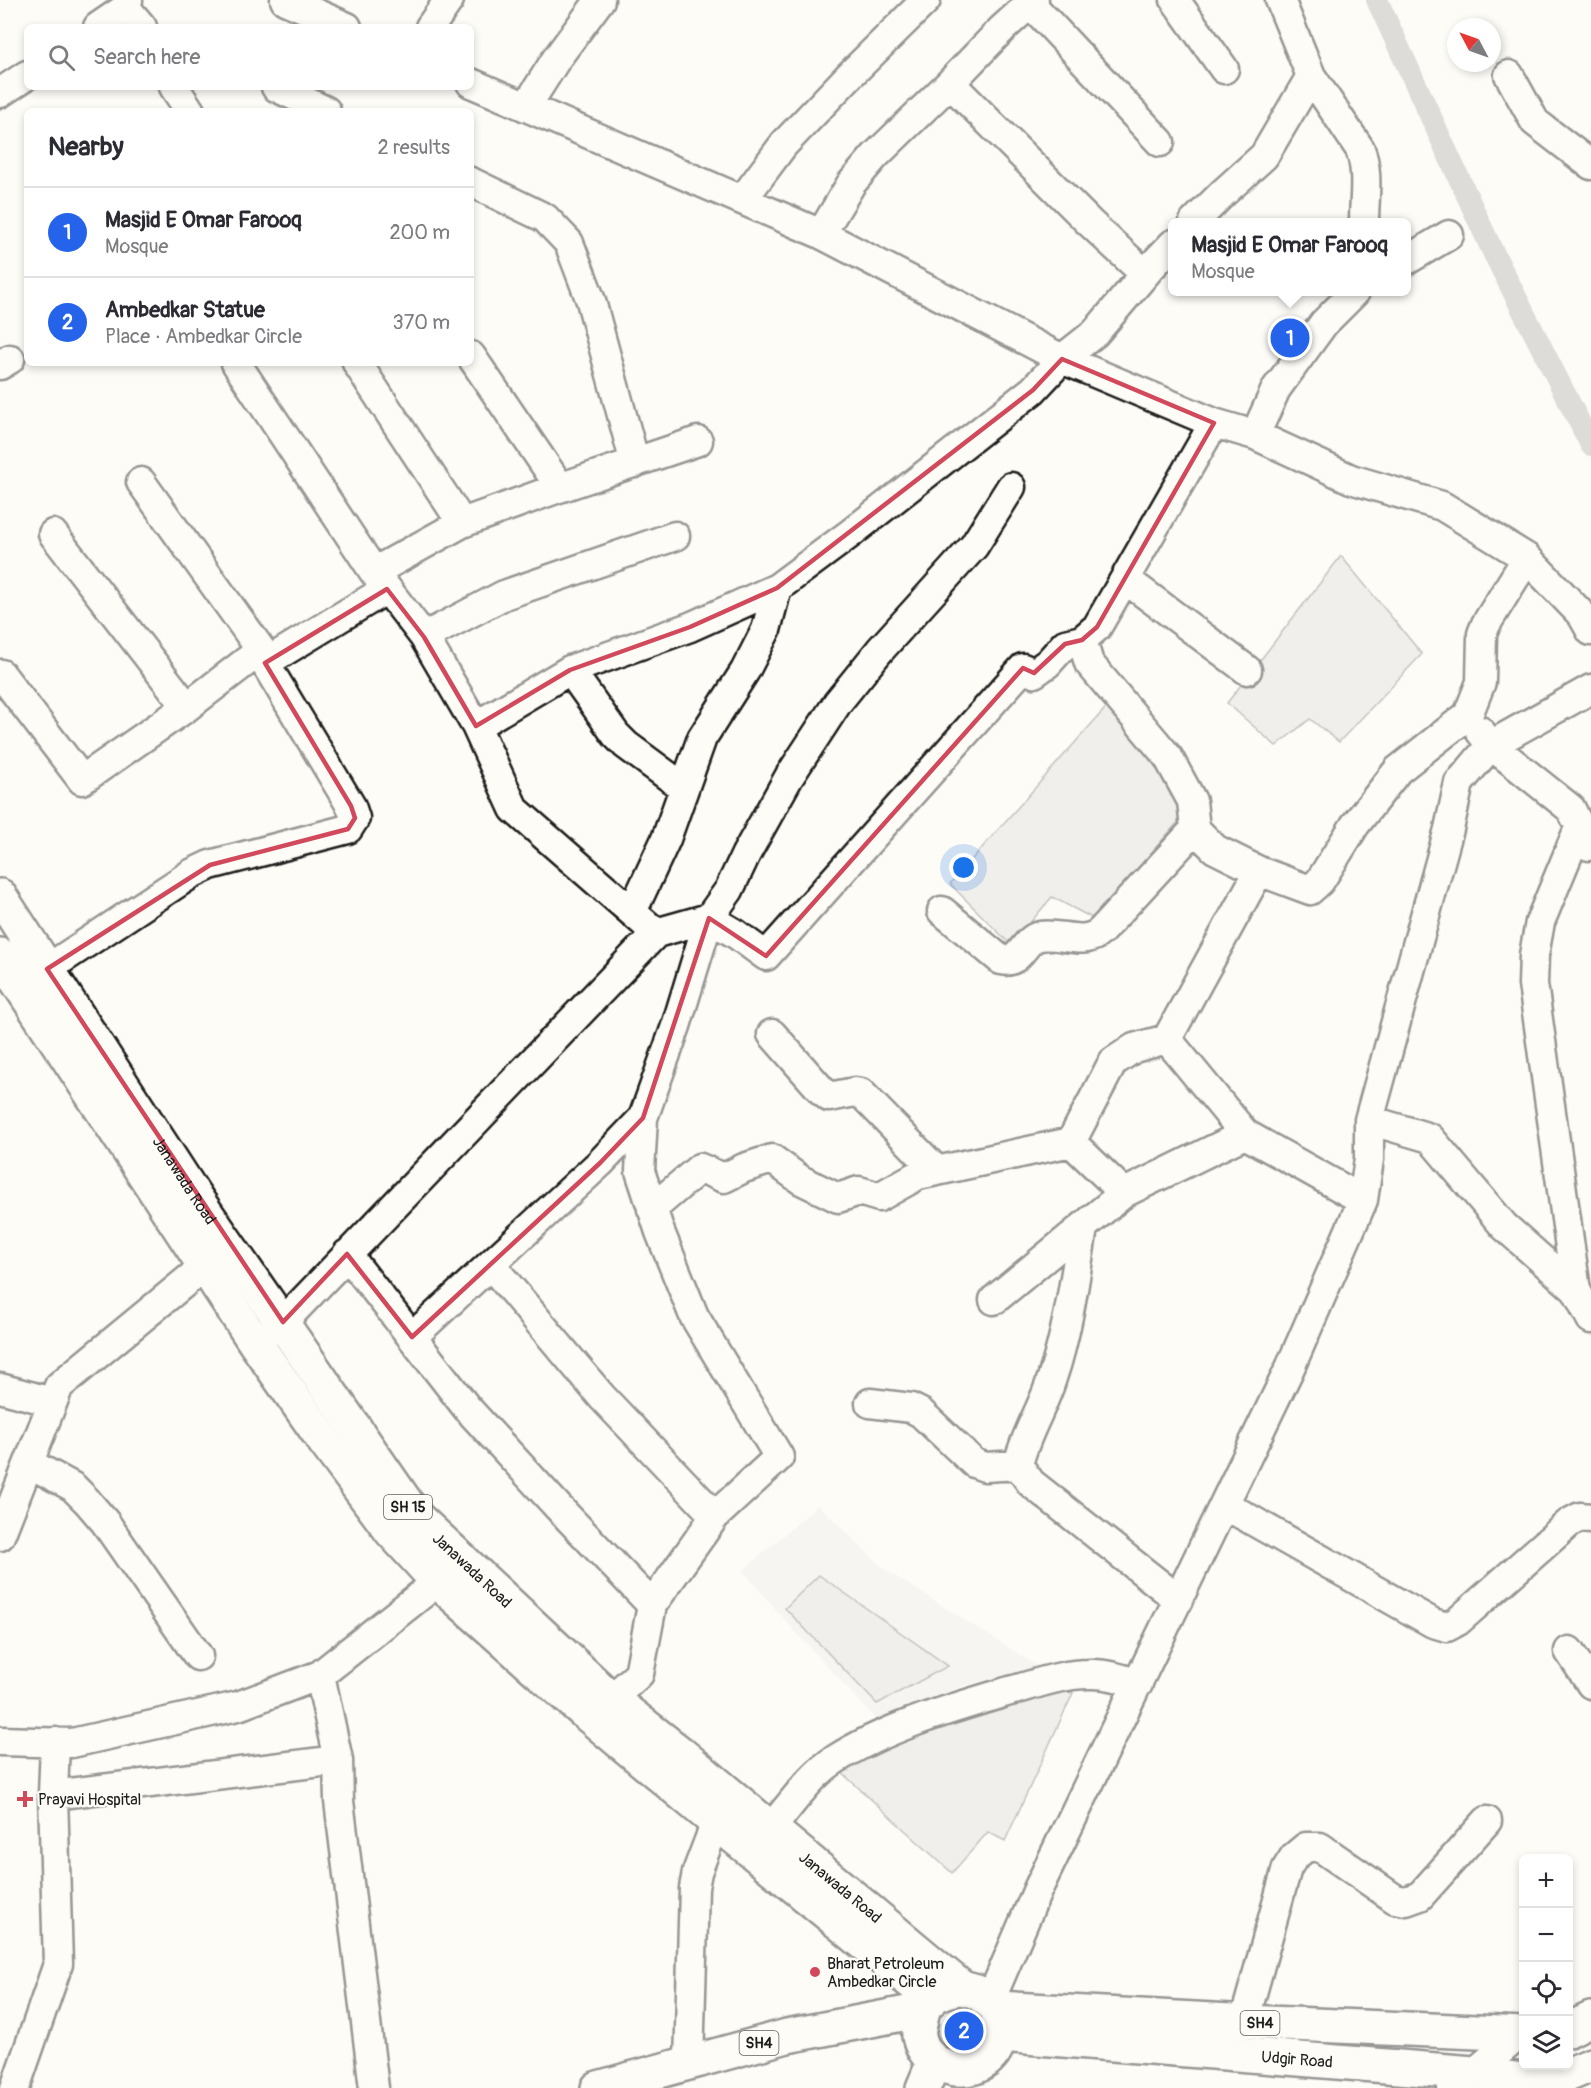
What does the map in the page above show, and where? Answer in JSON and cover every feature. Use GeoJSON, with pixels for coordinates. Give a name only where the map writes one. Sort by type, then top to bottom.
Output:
{"type":"FeatureCollection","features":[{"type":"Feature","properties":{"kind":"main road","name":"Janawada Road"},"geometry":{"type":"LineString","coordinates":[[0,896],[196,1198],[416,1517],[451,1572],[582,1710],[716,1822],[960,2011]]}},
{"type":"Feature","properties":{"kind":"main road","name":"Janawada Road"},"geometry":{"type":"LineString","coordinates":[[0,955],[254,1341],[324,1441],[386,1523],[680,1753],[771,1828],[960,2011]]}},
{"type":"Feature","properties":{"kind":"main road","name":"Udgir Road"},"geometry":{"type":"LineString","coordinates":[[960,2011],[1463,2081],[1532,2080],[1573,2073],[1591,2065]]}},
{"type":"Feature","properties":{"kind":"main road","name":"Udgir Road"},"geometry":{"type":"LineString","coordinates":[[598,2088],[814,2053],[960,2011],[1519,2034]]}},
{"type":"Feature","properties":{"kind":"main road"},"geometry":{"type":"LineString","coordinates":[[960,2011],[995,2051],[964,2079],[950,2070],[928,2075],[924,2050],[960,2011]]}},
{"type":"Feature","properties":{"kind":"main road"},"geometry":{"type":"LineString","coordinates":[[1573,2028],[1591,2019]]}},
{"type":"Feature","properties":{"kind":"street"},"geometry":{"type":"LineString","coordinates":[[285,0],[336,15]]}},
{"type":"Feature","properties":{"kind":"street"},"geometry":{"type":"LineString","coordinates":[[432,24],[449,0]]}},
{"type":"Feature","properties":{"kind":"street"},"geometry":{"type":"LineString","coordinates":[[526,107],[557,58],[600,0]]}},
{"type":"Feature","properties":{"kind":"street"},"geometry":{"type":"LineString","coordinates":[[1175,0],[1224,69]]}},
{"type":"Feature","properties":{"kind":"street"},"geometry":{"type":"LineString","coordinates":[[1280,0],[1311,76],[1360,149],[1366,173],[1364,218]]}},
{"type":"Feature","properties":{"kind":"street"},"geometry":{"type":"LineString","coordinates":[[821,234],[851,184],[875,156],[1032,2],[1160,142]]}},
{"type":"Feature","properties":{"kind":"street"},"geometry":{"type":"LineString","coordinates":[[742,199],[784,144],[849,76],[908,5]]}},
{"type":"Feature","properties":{"kind":"street"},"geometry":{"type":"LineString","coordinates":[[110,24],[137,17]]}},
{"type":"Feature","properties":{"kind":"street"},"geometry":{"type":"LineString","coordinates":[[1509,75],[1535,122],[1591,165]]}},
{"type":"Feature","properties":{"kind":"street"},"geometry":{"type":"LineString","coordinates":[[1198,218],[1264,156],[1311,76]]}},
{"type":"Feature","properties":{"kind":"street"},"geometry":{"type":"LineString","coordinates":[[0,93],[24,77]]}},
{"type":"Feature","properties":{"kind":"street"},"geometry":{"type":"LineString","coordinates":[[474,84],[821,234],[1062,359],[1214,423],[1255,435],[1351,479],[1442,506],[1527,558],[1582,615],[1591,631]]}},
{"type":"Feature","properties":{"kind":"street"},"geometry":{"type":"LineString","coordinates":[[950,84],[1089,222],[1145,274]]}},
{"type":"Feature","properties":{"kind":"street"},"geometry":{"type":"LineString","coordinates":[[176,90],[188,108]]}},
{"type":"Feature","properties":{"kind":"street"},"geometry":{"type":"LineString","coordinates":[[282,90],[320,108]]}},
{"type":"Feature","properties":{"kind":"street"},"geometry":{"type":"LineString","coordinates":[[474,183],[545,218],[569,243],[591,301],[635,463]]}},
{"type":"Feature","properties":{"kind":"street"},"geometry":{"type":"LineString","coordinates":[[1411,258],[1449,235]]}},
{"type":"Feature","properties":{"kind":"street"},"geometry":{"type":"LineString","coordinates":[[476,726],[570,670],[690,627],[777,588],[1033,390],[1062,359],[1095,333],[1168,249]]}},
{"type":"Feature","properties":{"kind":"street"},"geometry":{"type":"LineString","coordinates":[[1255,435],[1276,389],[1324,323],[1350,296]]}},
{"type":"Feature","properties":{"kind":"street"},"geometry":{"type":"LineString","coordinates":[[474,360],[560,487]]}},
{"type":"Feature","properties":{"kind":"street"},"geometry":{"type":"LineString","coordinates":[[238,366],[381,580],[424,637],[476,726],[514,809],[656,933]]}},
{"type":"Feature","properties":{"kind":"street"},"geometry":{"type":"LineString","coordinates":[[359,366],[462,523]]}},
{"type":"Feature","properties":{"kind":"street"},"geometry":{"type":"LineString","coordinates":[[254,1341],[283,1322],[656,933],[709,918],[766,956],[1023,668],[1034,673],[1048,663],[1065,644],[1082,640],[1097,627],[1214,423]]}},
{"type":"Feature","properties":{"kind":"street"},"geometry":{"type":"LineString","coordinates":[[0,674],[82,780],[187,707],[381,580],[462,523],[560,487],[698,441]]}},
{"type":"Feature","properties":{"kind":"street"},"geometry":{"type":"LineString","coordinates":[[47,969],[191,874],[210,865],[348,829],[356,818],[263,657],[141,482]]}},
{"type":"Feature","properties":{"kind":"street"},"geometry":{"type":"LineString","coordinates":[[611,1699],[639,1674],[652,1605],[715,1516],[779,1458],[694,1316],[660,1232],[640,1171],[643,1119],[676,1026],[709,918],[729,890],[789,777],[838,702],[880,650],[974,546],[1011,487]]}},
{"type":"Feature","properties":{"kind":"street"},"geometry":{"type":"LineString","coordinates":[[53,534],[187,707]]}},
{"type":"Feature","properties":{"kind":"street"},"geometry":{"type":"LineString","coordinates":[[424,637],[504,595],[675,536]]}},
{"type":"Feature","properties":{"kind":"street"},"geometry":{"type":"LineString","coordinates":[[1082,640],[1089,663],[1168,757],[1192,801],[1195,829],[1215,849],[1259,871],[1310,890],[1320,881],[1355,825],[1398,770],[1468,715],[1481,682],[1482,634],[1527,558]]}},
{"type":"Feature","properties":{"kind":"street"},"geometry":{"type":"LineString","coordinates":[[1125,579],[1247,670]]}},
{"type":"Feature","properties":{"kind":"street"},"geometry":{"type":"LineString","coordinates":[[632,912],[666,839],[702,738],[745,671],[766,630],[777,588]]}},
{"type":"Feature","properties":{"kind":"street"},"geometry":{"type":"LineString","coordinates":[[570,670],[616,735],[684,788]]}},
{"type":"Feature","properties":{"kind":"street"},"geometry":{"type":"LineString","coordinates":[[960,2011],[1038,1889],[1289,1370],[1363,1200],[1369,1159],[1369,1120],[1449,829],[1459,783],[1491,745],[1591,689]]}},
{"type":"Feature","properties":{"kind":"street"},"geometry":{"type":"LineString","coordinates":[[1468,715],[1491,745],[1571,809],[1585,839],[1540,922],[1534,955],[1533,984],[1576,1290],[1591,1319]]}},
{"type":"Feature","properties":{"kind":"street"},"geometry":{"type":"LineString","coordinates":[[942,911],[1002,960],[1009,961],[1016,958],[1032,940],[1039,936],[1088,938],[1101,931],[1195,829]]}},
{"type":"Feature","properties":{"kind":"street"},"geometry":{"type":"LineString","coordinates":[[1071,1142],[1113,1062],[1134,1048],[1167,1039],[1259,871]]}},
{"type":"Feature","properties":{"kind":"street"},"geometry":{"type":"LineString","coordinates":[[772,1034],[829,1097],[861,1092],[937,1171]]}},
{"type":"Feature","properties":{"kind":"street"},"geometry":{"type":"LineString","coordinates":[[1167,1039],[1245,1134],[1363,1200]]}},
{"type":"Feature","properties":{"kind":"street"},"geometry":{"type":"LineString","coordinates":[[412,1337],[491,1265],[643,1119]]}},
{"type":"Feature","properties":{"kind":"street"},"geometry":{"type":"LineString","coordinates":[[1369,1120],[1430,1138],[1504,1226],[1576,1290]]}},
{"type":"Feature","properties":{"kind":"street"},"geometry":{"type":"LineString","coordinates":[[994,1300],[1124,1193],[1245,1134]]}},
{"type":"Feature","properties":{"kind":"street"},"geometry":{"type":"LineString","coordinates":[[652,1209],[700,1168],[724,1178],[744,1168],[772,1159],[801,1180],[838,1198],[859,1191],[879,1197],[918,1175],[1071,1142]]}},
{"type":"Feature","properties":{"kind":"street"},"geometry":{"type":"LineString","coordinates":[[1071,1142],[1124,1193]]}},
{"type":"Feature","properties":{"kind":"street"},"geometry":{"type":"LineString","coordinates":[[1018,1465],[1052,1378],[1072,1297],[1083,1228]]}},
{"type":"Feature","properties":{"kind":"street"},"geometry":{"type":"LineString","coordinates":[[347,1254],[467,1408],[652,1605]]}},
{"type":"Feature","properties":{"kind":"street"},"geometry":{"type":"LineString","coordinates":[[0,1536],[58,1386],[206,1265]]}},
{"type":"Feature","properties":{"kind":"street"},"geometry":{"type":"LineString","coordinates":[[491,1265],[602,1397],[715,1516]]}},
{"type":"Feature","properties":{"kind":"street"},"geometry":{"type":"LineString","coordinates":[[3,1385],[52,1402]]}},
{"type":"Feature","properties":{"kind":"street"},"geometry":{"type":"LineString","coordinates":[[870,1403],[911,1408],[921,1413],[974,1463],[985,1467],[1018,1465]]}},
{"type":"Feature","properties":{"kind":"street"},"geometry":{"type":"LineString","coordinates":[[29,1463],[73,1487],[87,1501],[105,1522],[198,1656]]}},
{"type":"Feature","properties":{"kind":"street"},"geometry":{"type":"LineString","coordinates":[[1018,1465],[1031,1483],[1179,1600]]}},
{"type":"Feature","properties":{"kind":"street"},"geometry":{"type":"LineString","coordinates":[[1225,1505],[1433,1623],[1447,1627],[1458,1621],[1569,1523],[1580,1517],[1591,1518]]}},
{"type":"Feature","properties":{"kind":"street"},"geometry":{"type":"LineString","coordinates":[[0,1741],[72,1743],[238,1706],[320,1675],[451,1572]]}},
{"type":"Feature","properties":{"kind":"street"},"geometry":{"type":"LineString","coordinates":[[1569,1651],[1591,1684]]}},
{"type":"Feature","properties":{"kind":"street"},"geometry":{"type":"LineString","coordinates":[[771,1828],[819,1772],[836,1759],[891,1732],[949,1709],[1053,1679],[1090,1674],[1111,1676],[1138,1684]]}},
{"type":"Feature","properties":{"kind":"street"},"geometry":{"type":"LineString","coordinates":[[320,1675],[338,1760],[339,1801],[374,2088]]}},
{"type":"Feature","properties":{"kind":"street"},"geometry":{"type":"LineString","coordinates":[[15,2088],[58,1964],[53,1795],[55,1742]]}},
{"type":"Feature","properties":{"kind":"street"},"geometry":{"type":"LineString","coordinates":[[53,1795],[338,1760]]}},
{"type":"Feature","properties":{"kind":"street"},"geometry":{"type":"LineString","coordinates":[[1244,2022],[1287,1868],[1294,1857],[1306,1846],[1320,1848],[1395,1899],[1406,1901],[1420,1896],[1487,1821]]}},
{"type":"Feature","properties":{"kind":"street"},"geometry":{"type":"LineString","coordinates":[[682,2075],[694,1888],[697,1872],[716,1822]]}},
{"type":"Feature","properties":{"kind":"street"},"geometry":{"type":"LineString","coordinates":[[1463,2081],[1519,2036]]}},
{"type":"Feature","properties":{"kind":"highlighted area"},"geometry":{"type":"Polygon","coordinates":[[[1062,359],[1214,423],[1097,627],[1082,640],[1065,644],[1034,673],[1023,668],[766,956],[709,918],[643,1118],[600,1163],[412,1337],[347,1254],[283,1322],[47,969],[210,865],[348,829],[355,818],[351,806],[265,663],[387,589],[424,637],[476,726],[570,670],[690,627],[777,588],[1033,390],[1062,359]]]}},
{"type":"Feature","properties":{"kind":"shaded area"},"geometry":{"type":"Polygon","coordinates":[[[1341,556],[1422,654],[1339,742],[1310,719],[1276,746],[1227,703],[1341,556]]]}},
{"type":"Feature","properties":{"kind":"shaded area"},"geometry":{"type":"Polygon","coordinates":[[[1111,702],[1161,763],[1184,815],[1094,919],[1052,897],[1011,945],[950,884],[1111,702]]]}},
{"type":"Feature","properties":{"kind":"shaded area"},"geometry":{"type":"Polygon","coordinates":[[[818,1505],[884,1569],[1039,1667],[962,1686],[877,1720],[743,1571],[818,1505]]]}},
{"type":"Feature","properties":{"kind":"shaded area"},"geometry":{"type":"Polygon","coordinates":[[[819,1575],[948,1666],[877,1704],[785,1608],[819,1575]]]}},
{"type":"Feature","properties":{"kind":"shaded area"},"geometry":{"type":"Polygon","coordinates":[[[1062,1691],[1073,1693],[1005,1841],[988,1832],[952,1873],[841,1772],[898,1739],[976,1709],[1062,1691]]]}},
{"type":"Feature","properties":{"kind":"waterway"},"geometry":{"type":"LineString","coordinates":[[1377,0],[1493,252],[1591,445]]}},
{"type":"Feature","properties":{"kind":"place","name":"Masjid E Omar Farooq"},"geometry":{"type":"Point","coordinates":[1290,338]}},
{"type":"Feature","properties":{"kind":"place","name":"Prayavi Hospital"},"geometry":{"type":"Point","coordinates":[25,1799]}},
{"type":"Feature","properties":{"kind":"place","name":"Bharat Petroleum Ambedkar Circle"},"geometry":{"type":"Point","coordinates":[815,1972]}},
{"type":"Feature","properties":{"kind":"place","name":"Ambedkar Statue"},"geometry":{"type":"Point","coordinates":[964,2031]}}]}
